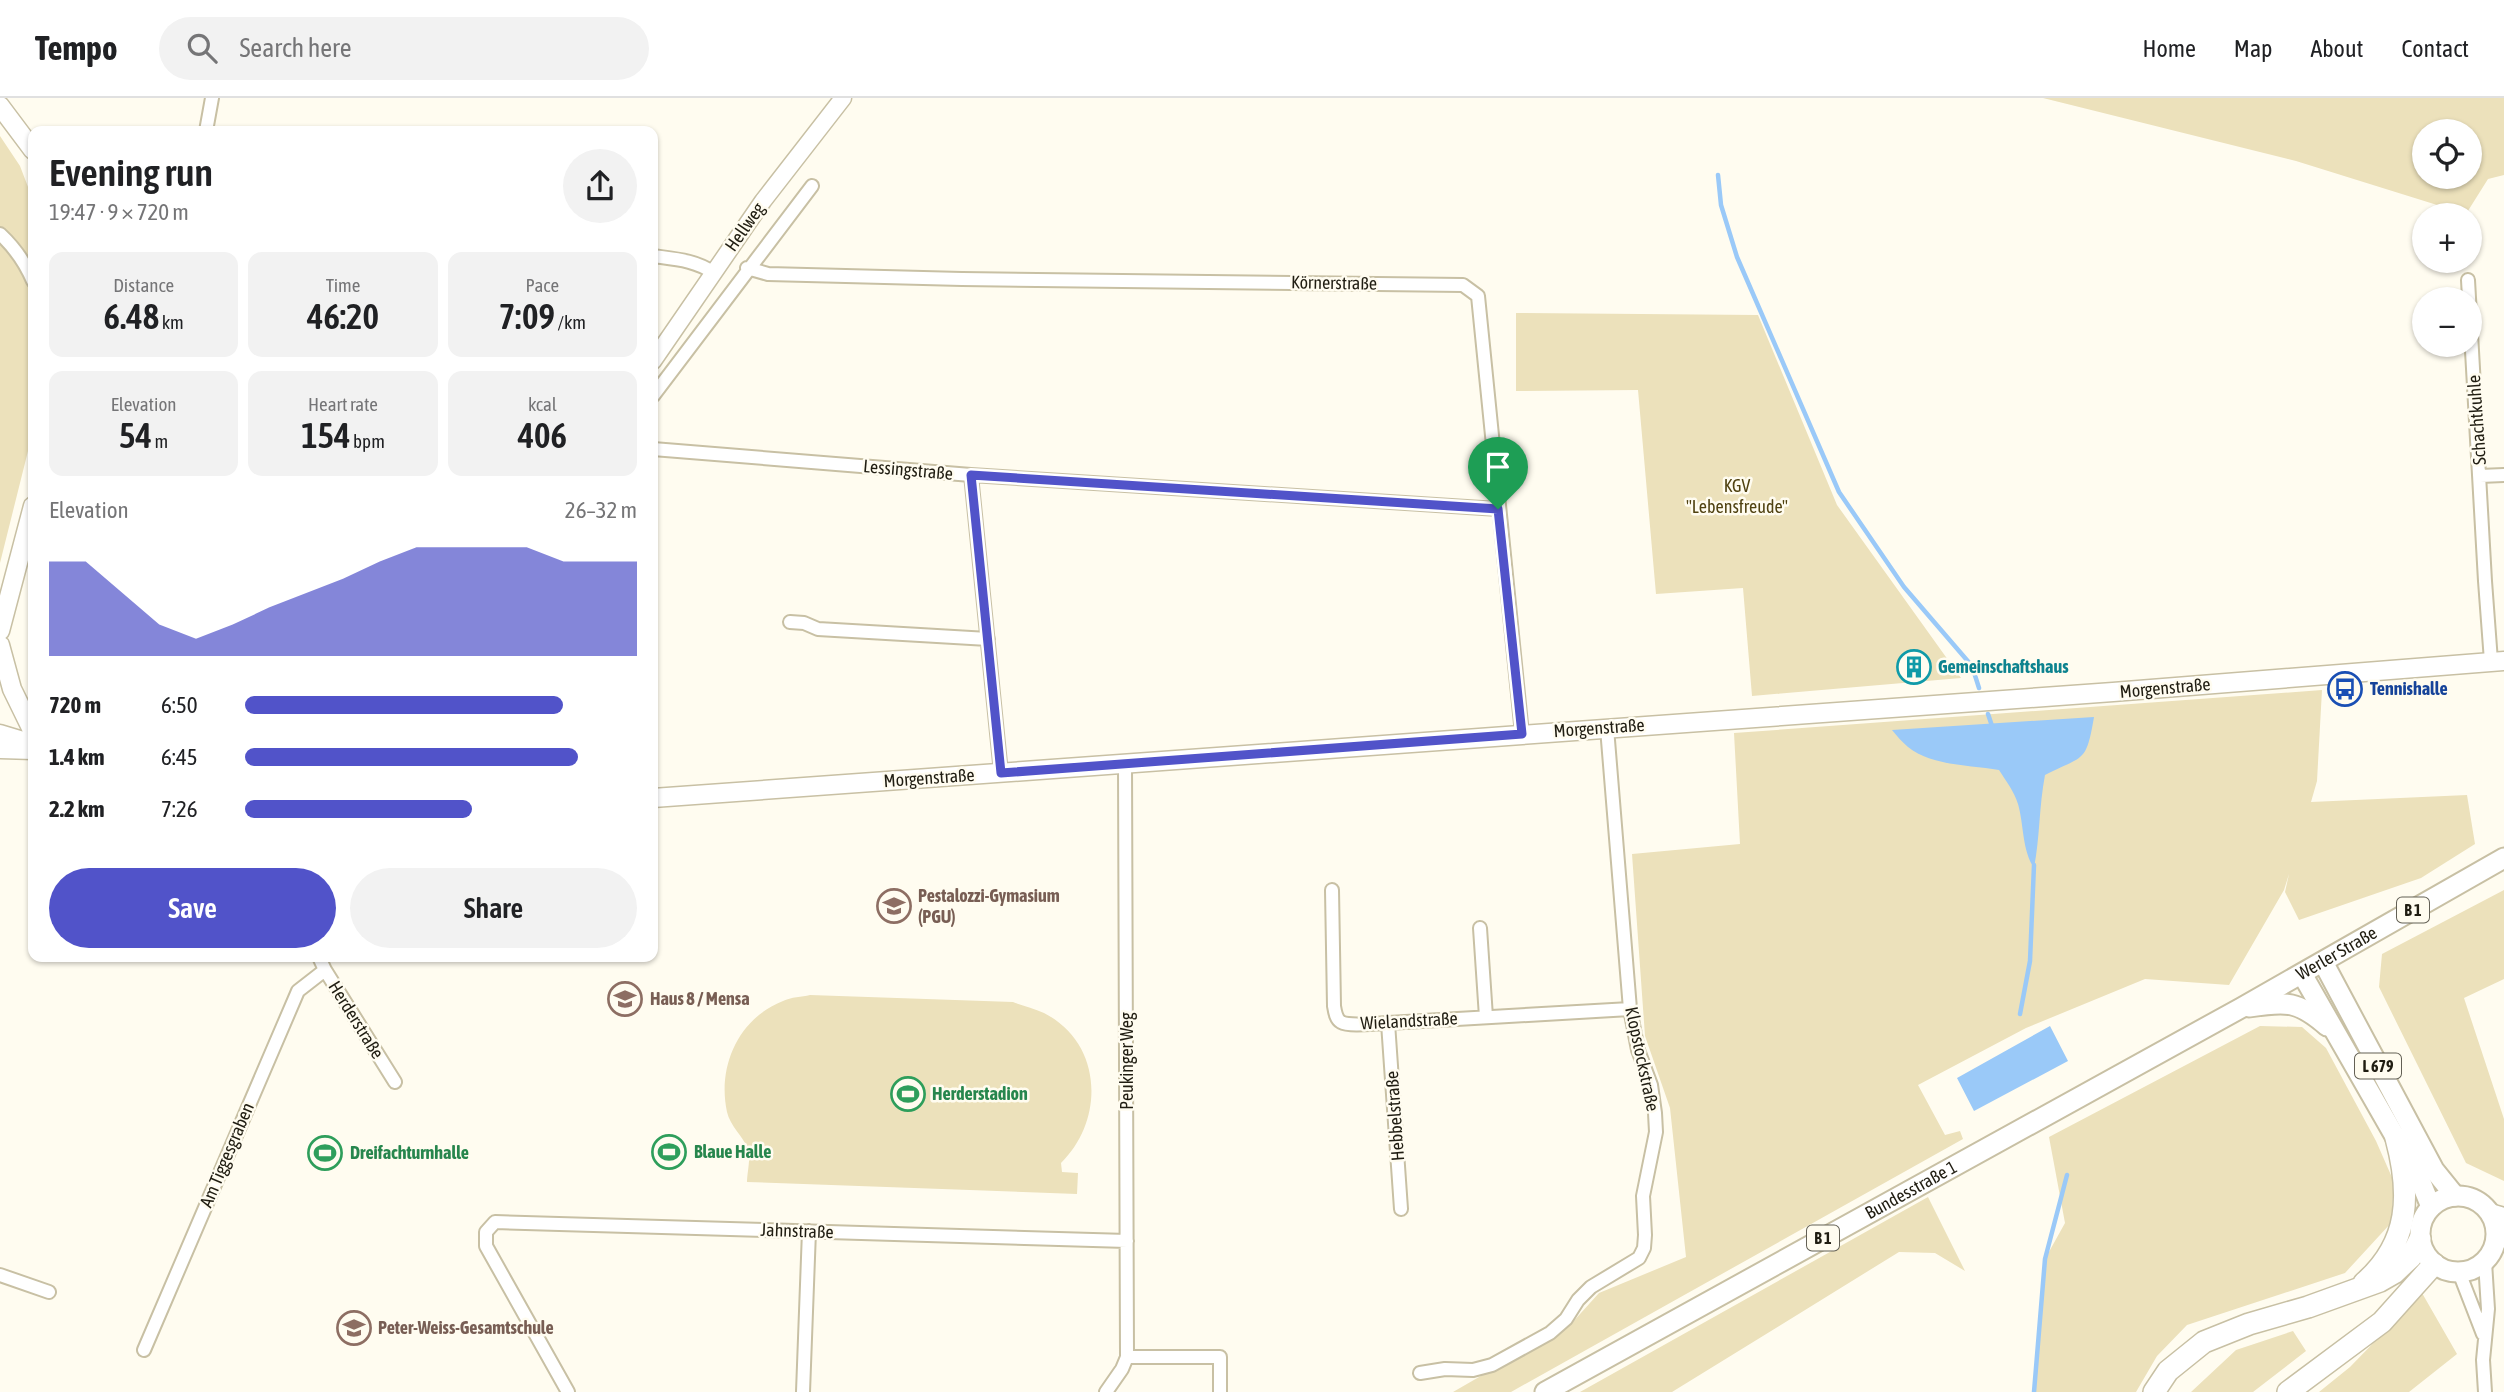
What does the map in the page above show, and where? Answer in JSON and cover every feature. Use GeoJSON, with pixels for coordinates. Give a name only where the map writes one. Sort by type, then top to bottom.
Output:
{"type":"FeatureCollection","features":[{"type":"Feature","properties":{"kind":"highway","name":"L 679"},"geometry":{"type":"LineString","coordinates":[[2357,1289],[2381,1265],[2403,1223],[2407,1198],[2396,1139]]}},
{"type":"Feature","properties":{"kind":"highway","name":"L 679"},"geometry":{"type":"LineString","coordinates":[[2154,1392],[2168,1371],[2204,1342],[2249,1324],[2357,1289],[2394,1273],[2411,1257],[2420,1239]]}},
{"type":"Feature","properties":{"kind":"highway"},"geometry":{"type":"LineString","coordinates":[[2288,1392],[2382,1322],[2434,1264]]}},
{"type":"Feature","properties":{"kind":"main road"},"geometry":{"type":"LineString","coordinates":[[0,106],[28,143]]}},
{"type":"Feature","properties":{"kind":"main road"},"geometry":{"type":"LineString","coordinates":[[0,631],[28,525]]}},
{"type":"Feature","properties":{"kind":"main road"},"geometry":{"type":"LineString","coordinates":[[0,645],[12,689],[28,722]]}},
{"type":"Feature","properties":{"kind":"main road","name":"Morgenstraße"},"geometry":{"type":"LineString","coordinates":[[658,798],[2113,692],[2498,661]]}},
{"type":"Feature","properties":{"kind":"main road"},"geometry":{"type":"LineString","coordinates":[[1,745],[28,744]]}},
{"type":"Feature","properties":{"kind":"main road"},"geometry":{"type":"LineString","coordinates":[[1,745],[28,749]]}},
{"type":"Feature","properties":{"kind":"main road","name":"Werler Straße"},"geometry":{"type":"LineString","coordinates":[[2241,1009],[2504,858]]}},
{"type":"Feature","properties":{"kind":"main road","name":"L 679"},"geometry":{"type":"LineString","coordinates":[[2323,961],[2434,1170],[2455,1196]]}},
{"type":"Feature","properties":{"kind":"main road","name":"L 679"},"geometry":{"type":"LineString","coordinates":[[2302,974],[2420,1180],[2431,1207]]}},
{"type":"Feature","properties":{"kind":"main road","name":"B 1"},"geometry":{"type":"LineString","coordinates":[[2241,1009],[2277,1004],[2305,1008],[2338,1035]]}},
{"type":"Feature","properties":{"kind":"main road","name":"Bundesstraße 1"},"geometry":{"type":"LineString","coordinates":[[1545,1392],[2241,1009]]}},
{"type":"Feature","properties":{"kind":"main road"},"geometry":{"type":"LineString","coordinates":[[2455,1196],[2469,1197],[2497,1215],[2496,1226],[2500,1239],[2485,1262],[2473,1269],[2459,1272],[2442,1269],[2434,1264],[2427,1257],[2420,1239],[2422,1222],[2431,1207],[2442,1199],[2455,1196]]}},
{"type":"Feature","properties":{"kind":"street"},"geometry":{"type":"LineString","coordinates":[[207,126],[212,98]]}},
{"type":"Feature","properties":{"kind":"street","name":"Hellweg"},"geometry":{"type":"LineString","coordinates":[[658,354],[763,201],[843,98]]}},
{"type":"Feature","properties":{"kind":"street","name":"Hellweg"},"geometry":{"type":"LineString","coordinates":[[658,389],[747,268],[812,186]]}},
{"type":"Feature","properties":{"kind":"street"},"geometry":{"type":"LineString","coordinates":[[0,234],[14,247],[28,270]]}},
{"type":"Feature","properties":{"kind":"street"},"geometry":{"type":"LineString","coordinates":[[658,257],[689,260],[714,272]]}},
{"type":"Feature","properties":{"kind":"street","name":"Körnerstraße"},"geometry":{"type":"LineString","coordinates":[[747,268],[768,274],[962,279],[1463,285],[1478,296],[1522,734]]}},
{"type":"Feature","properties":{"kind":"street","name":"Schachtkuhle"},"geometry":{"type":"LineString","coordinates":[[2468,280],[2485,581],[2498,661]]}},
{"type":"Feature","properties":{"kind":"street","name":"Lessingstraße"},"geometry":{"type":"LineString","coordinates":[[658,449],[971,475],[1498,509]]}},
{"type":"Feature","properties":{"kind":"street"},"geometry":{"type":"LineString","coordinates":[[971,475],[1001,773]]}},
{"type":"Feature","properties":{"kind":"street","name":"Schachtkuhle"},"geometry":{"type":"LineString","coordinates":[[2480,476],[2504,475]]}},
{"type":"Feature","properties":{"kind":"street"},"geometry":{"type":"LineString","coordinates":[[790,622],[804,623],[818,629],[988,639]]}},
{"type":"Feature","properties":{"kind":"street","name":"Klopstockstraße"},"geometry":{"type":"LineString","coordinates":[[1420,1373],[1445,1369],[1474,1370],[1492,1365],[1550,1332],[1566,1319],[1578,1300],[1591,1287],[1639,1258],[1644,1248],[1643,1196],[1656,1132],[1655,1113],[1651,1085],[1638,1050],[1629,1009],[1607,728]]}},
{"type":"Feature","properties":{"kind":"street","name":"Peukinger Weg"},"geometry":{"type":"LineString","coordinates":[[1125,764],[1127,1357]]}},
{"type":"Feature","properties":{"kind":"street","name":"Wielandstraße"},"geometry":{"type":"LineString","coordinates":[[1332,890],[1334,1006],[1336,1016],[1341,1022],[1388,1023],[1629,1009]]}},
{"type":"Feature","properties":{"kind":"street"},"geometry":{"type":"LineString","coordinates":[[1480,928],[1486,1017]]}},
{"type":"Feature","properties":{"kind":"street","name":"Herderstraße"},"geometry":{"type":"LineString","coordinates":[[321,962],[395,1082]]}},
{"type":"Feature","properties":{"kind":"street","name":"Am Tiggesgraben"},"geometry":{"type":"LineString","coordinates":[[144,1350],[298,991],[325,970]]}},
{"type":"Feature","properties":{"kind":"street","name":"Hebbelstraße"},"geometry":{"type":"LineString","coordinates":[[1388,1023],[1401,1209]]}},
{"type":"Feature","properties":{"kind":"street","name":"Jahnstraße"},"geometry":{"type":"LineString","coordinates":[[568,1392],[486,1246],[486,1232],[495,1222],[1127,1241]]}},
{"type":"Feature","properties":{"kind":"street"},"geometry":{"type":"LineString","coordinates":[[803,1392],[810,1231]]}},
{"type":"Feature","properties":{"kind":"street"},"geometry":{"type":"LineString","coordinates":[[2485,1262],[2485,1392]]}},
{"type":"Feature","properties":{"kind":"street"},"geometry":{"type":"LineString","coordinates":[[2459,1272],[2484,1337]]}},
{"type":"Feature","properties":{"kind":"street"},"geometry":{"type":"LineString","coordinates":[[0,1275],[49,1292]]}},
{"type":"Feature","properties":{"kind":"street"},"geometry":{"type":"LineString","coordinates":[[1105,1392],[1122,1369],[1127,1357],[1220,1357],[1220,1392]]}},
{"type":"Feature","properties":{"kind":"green space"},"geometry":{"type":"Polygon","coordinates":[[[2043,98],[2504,98],[2504,175],[2488,179],[2482,189],[2482,119],[2412,119],[2412,189],[2482,189],[2473,203],[2431,203],[2296,161],[2043,98]]]}},
{"type":"Feature","properties":{"kind":"green space"},"geometry":{"type":"Polygon","coordinates":[[[0,136],[20,166],[28,187],[28,451],[0,563],[0,136]]]}},
{"type":"Feature","properties":{"kind":"green space","name":"KGV \"Lebensfreude\""},"geometry":{"type":"Polygon","coordinates":[[[1516,313],[1758,315],[1837,505],[1961,678],[1752,696],[1743,588],[1656,594],[1638,390],[1516,391],[1516,313]]]}},
{"type":"Feature","properties":{"kind":"green space"},"geometry":{"type":"Polygon","coordinates":[[[2322,690],[2317,781],[2311,802],[2467,795],[2475,844],[2421,878],[2299,920],[2285,892],[2289,874],[2284,890],[2229,985],[2145,979],[2026,1028],[1918,1085],[1945,1135],[1960,1131],[1963,1139],[1511,1392],[1453,1392],[1571,1324],[1599,1293],[1686,1257],[1670,1108],[1645,1036],[1632,854],[1740,844],[1734,733],[2322,690]]]}},
{"type":"Feature","properties":{"kind":"green space"},"geometry":{"type":"Polygon","coordinates":[[[2504,890],[2504,979],[2464,998],[2504,1119],[2504,1181],[2466,1163],[2379,987],[2382,954],[2504,890]]]}},
{"type":"Feature","properties":{"kind":"green space","name":"Herderstadion"},"geometry":{"type":"Polygon","coordinates":[[[810,995],[1013,1002],[1044,1013],[1063,1026],[1078,1043],[1087,1062],[1091,1083],[1091,1105],[1085,1126],[1061,1163],[1062,1172],[1078,1173],[1077,1194],[747,1182],[748,1149],[727,1112],[725,1078],[729,1061],[743,1031],[754,1019],[783,1001],[810,995]]]}},
{"type":"Feature","properties":{"kind":"green space"},"geometry":{"type":"Polygon","coordinates":[[[2260,1026],[2302,1027],[2326,1048],[2376,1141],[2394,1182],[2391,1223],[2345,1273],[2187,1325],[2157,1356],[2136,1392],[2034,1392],[2045,1259],[2065,1223],[2049,1137],[2260,1026]]]}},
{"type":"Feature","properties":{"kind":"green space"},"geometry":{"type":"Polygon","coordinates":[[[1928,1197],[1965,1271],[1935,1253],[1899,1252],[1672,1392],[1580,1392],[1928,1197]]]}},
{"type":"Feature","properties":{"kind":"green space"},"geometry":{"type":"Polygon","coordinates":[[[2422,1293],[2457,1354],[2409,1392],[2319,1392],[2350,1367],[2422,1293]]]}},
{"type":"Feature","properties":{"kind":"green space"},"geometry":{"type":"Polygon","coordinates":[[[2293,1331],[2306,1351],[2253,1392],[2191,1392],[2236,1350],[2293,1331]]]}},
{"type":"Feature","properties":{"kind":"water"},"geometry":{"type":"Polygon","coordinates":[[[2094,717],[2088,743],[2081,756],[2045,775],[2034,868],[2027,853],[2016,799],[1999,770],[1928,758],[1908,747],[1892,730],[2094,717]]]}},
{"type":"Feature","properties":{"kind":"water"},"geometry":{"type":"Polygon","coordinates":[[[2050,1026],[2068,1061],[1974,1111],[1957,1078],[2050,1026]]]}},
{"type":"Feature","properties":{"kind":"waterway"},"geometry":{"type":"LineString","coordinates":[[1718,175],[1721,205],[1737,257],[1839,492],[1904,587],[1972,666],[1979,688]]}},
{"type":"Feature","properties":{"kind":"waterway"},"geometry":{"type":"LineString","coordinates":[[1988,714],[1993,729]]}},
{"type":"Feature","properties":{"kind":"waterway"},"geometry":{"type":"LineString","coordinates":[[2020,1014],[2030,961],[2034,865]]}},
{"type":"Feature","properties":{"kind":"waterway"},"geometry":{"type":"LineString","coordinates":[[2034,1392],[2045,1259],[2067,1175]]}},
{"type":"Feature","properties":{"kind":"place","name":"Gemeinschaftshaus"},"geometry":{"type":"Point","coordinates":[1914,667]}},
{"type":"Feature","properties":{"kind":"place","name":"Tennishalle"},"geometry":{"type":"Point","coordinates":[2345,689]}},
{"type":"Feature","properties":{"kind":"place","name":"Pestalozzi-Gymasium (PGU)"},"geometry":{"type":"Point","coordinates":[894,906]}},
{"type":"Feature","properties":{"kind":"place","name":"Haus 8 / Mensa"},"geometry":{"type":"Point","coordinates":[625,999]}},
{"type":"Feature","properties":{"kind":"place","name":"Herderstadion"},"geometry":{"type":"Point","coordinates":[908,1094]}},
{"type":"Feature","properties":{"kind":"place","name":"Blaue Halle"},"geometry":{"type":"Point","coordinates":[669,1152]}},
{"type":"Feature","properties":{"kind":"place","name":"Dreifachturnhalle"},"geometry":{"type":"Point","coordinates":[325,1153]}},
{"type":"Feature","properties":{"kind":"place","name":"Peter-Weiss-Gesamtschule"},"geometry":{"type":"Point","coordinates":[354,1328]}},
{"type":"Feature","properties":{"kind":"route"},"geometry":{"type":"LineString","coordinates":[[971,475],[1498,509],[1522,734],[1001,773],[971,475]]}}]}
